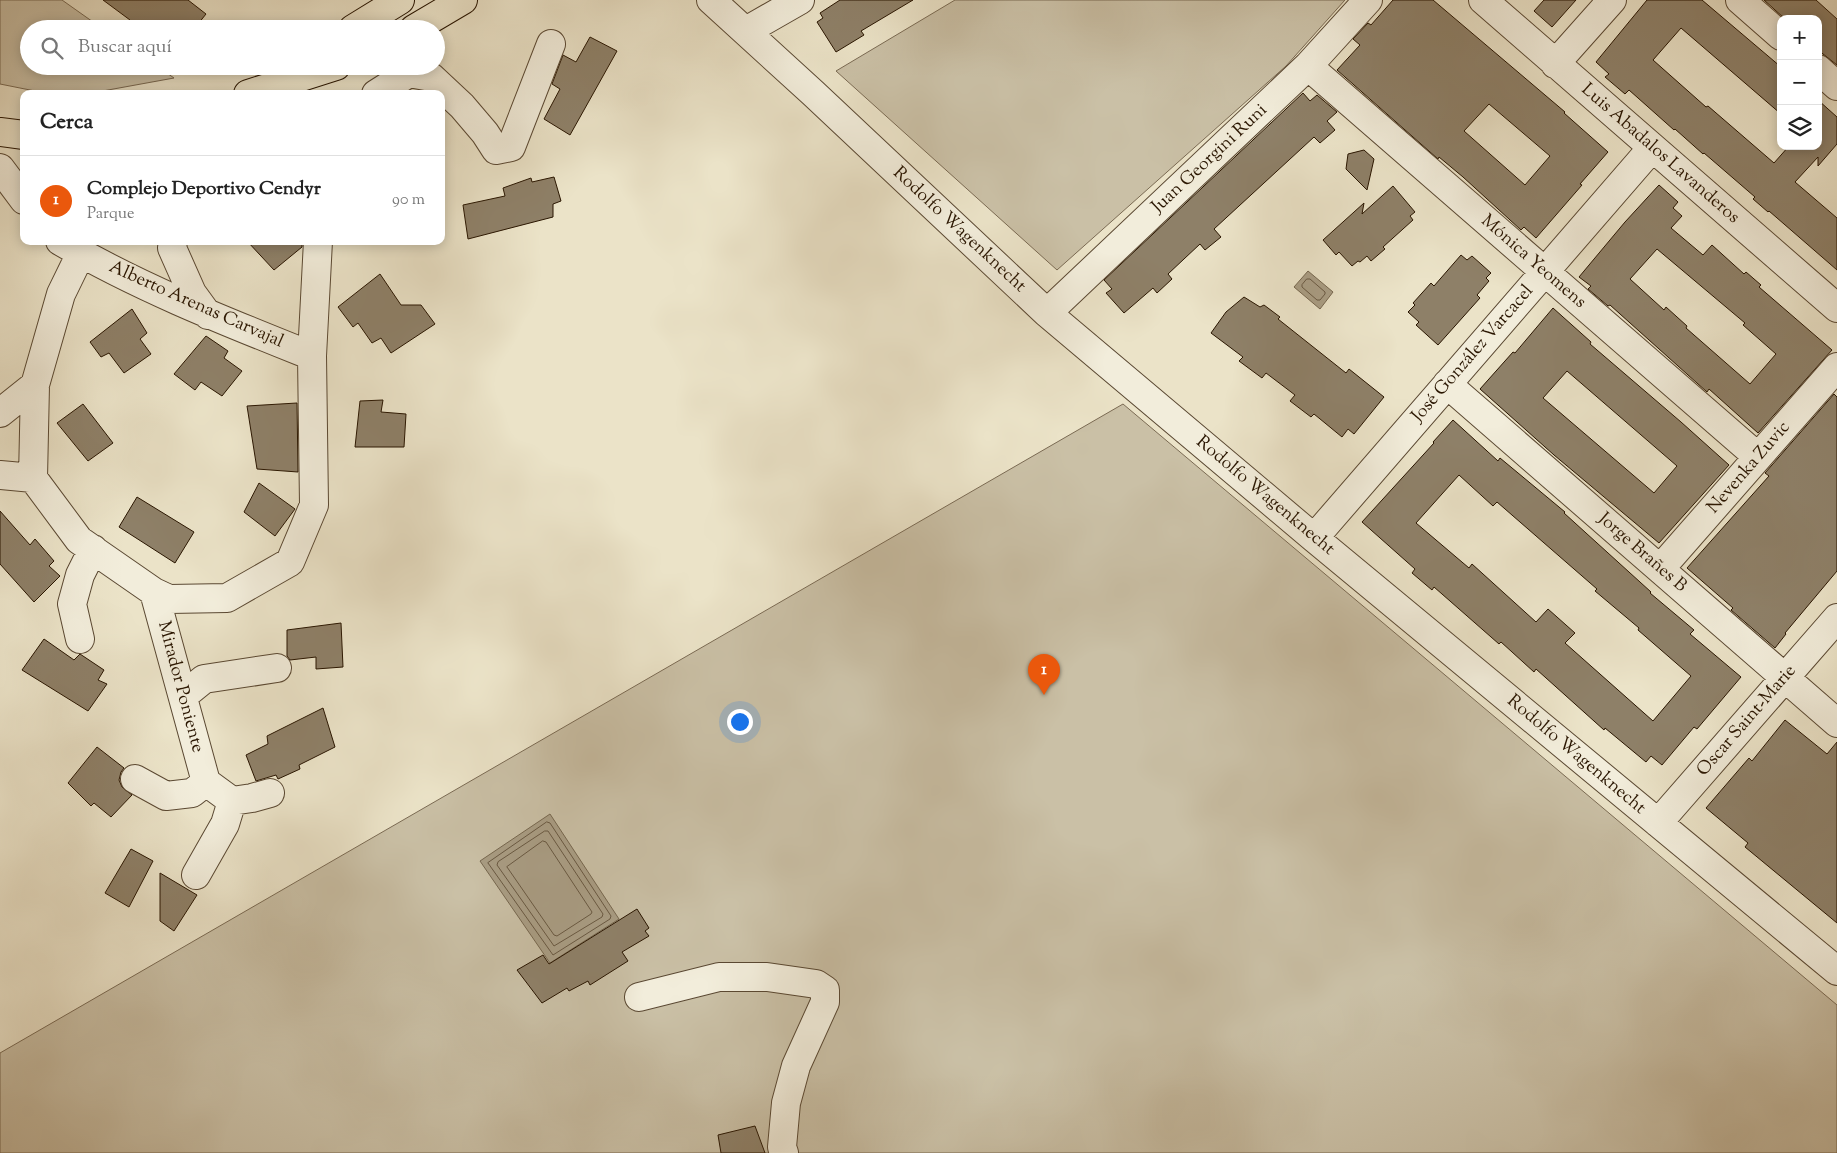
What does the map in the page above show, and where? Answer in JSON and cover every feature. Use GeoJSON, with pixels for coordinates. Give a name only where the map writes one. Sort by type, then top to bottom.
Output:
{"type":"FeatureCollection","features":[{"type":"Feature","properties":{"kind":"main road"},"geometry":{"type":"LineString","coordinates":[[368,20],[400,0]]}},
{"type":"Feature","properties":{"kind":"main road"},"geometry":{"type":"LineString","coordinates":[[429,20],[463,0]]}},
{"type":"Feature","properties":{"kind":"main road"},"geometry":{"type":"LineString","coordinates":[[253,90],[277,75]]}},
{"type":"Feature","properties":{"kind":"main road"},"geometry":{"type":"LineString","coordinates":[[260,90],[307,75]]}},
{"type":"Feature","properties":{"kind":"main road"},"geometry":{"type":"LineString","coordinates":[[0,132],[20,134]]}},
{"type":"Feature","properties":{"kind":"street","name":"Rodolfo Wagenknecht"},"geometry":{"type":"LineString","coordinates":[[711,0],[1047,313],[1314,538],[1837,971]]}},
{"type":"Feature","properties":{"kind":"street"},"geometry":{"type":"LineString","coordinates":[[746,31],[800,0]]}},
{"type":"Feature","properties":{"kind":"street","name":"Juan Georgini Runi"},"geometry":{"type":"LineString","coordinates":[[1047,313],[1308,66],[1368,0]]}},
{"type":"Feature","properties":{"kind":"street","name":"Luis Abadalos Lavanderos"},"geometry":{"type":"LineString","coordinates":[[1483,0],[1837,308]]}},
{"type":"Feature","properties":{"kind":"street"},"geometry":{"type":"LineString","coordinates":[[1555,64],[1612,0]]}},
{"type":"Feature","properties":{"kind":"street"},"geometry":{"type":"LineString","coordinates":[[1740,0],[1777,32]]}},
{"type":"Feature","properties":{"kind":"street"},"geometry":{"type":"LineString","coordinates":[[445,90],[462,106],[485,133],[496,150],[511,147],[551,44]]}},
{"type":"Feature","properties":{"kind":"street","name":"Mónica Yeomens"},"geometry":{"type":"LineString","coordinates":[[1308,66],[1758,457]]}},
{"type":"Feature","properties":{"kind":"street"},"geometry":{"type":"LineString","coordinates":[[1822,73],[1837,86]]}},
{"type":"Feature","properties":{"kind":"street"},"geometry":{"type":"LineString","coordinates":[[381,90],[406,75]]}},
{"type":"Feature","properties":{"kind":"street"},"geometry":{"type":"LineString","coordinates":[[420,75],[431,77],[445,90]]}},
{"type":"Feature","properties":{"kind":"street","name":"José González Varcacel"},"geometry":{"type":"LineString","coordinates":[[1314,538],[1652,148]]}},
{"type":"Feature","properties":{"kind":"street"},"geometry":{"type":"LineString","coordinates":[[0,168],[20,195]]}},
{"type":"Feature","properties":{"kind":"street"},"geometry":{"type":"LineString","coordinates":[[172,245],[172,248],[192,293],[208,314]]}},
{"type":"Feature","properties":{"kind":"street"},"geometry":{"type":"LineString","coordinates":[[0,475],[33,478],[79,540],[154,592],[169,599],[227,598],[290,562],[314,505],[312,356],[318,245]]}},
{"type":"Feature","properties":{"kind":"street","name":"Alberto Arenas Carvajal"},"geometry":{"type":"LineString","coordinates":[[33,478],[35,385],[61,294],[71,247],[208,314],[312,356]]}},
{"type":"Feature","properties":{"kind":"street","name":"Nevenka Zuvic"},"geometry":{"type":"LineString","coordinates":[[1660,569],[1837,367]]}},
{"type":"Feature","properties":{"kind":"street","name":"Jorge Brañes B"},"geometry":{"type":"LineString","coordinates":[[1447,384],[1837,723]]}},
{"type":"Feature","properties":{"kind":"street"},"geometry":{"type":"LineString","coordinates":[[0,413],[35,385]]}},
{"type":"Feature","properties":{"kind":"street"},"geometry":{"type":"LineString","coordinates":[[80,639],[72,604],[61,598],[80,575],[93,549]]}},
{"type":"Feature","properties":{"kind":"street","name":"Mirador Poniente"},"geometry":{"type":"LineString","coordinates":[[154,592],[206,782]]}},
{"type":"Feature","properties":{"kind":"street","name":"Oscar Saint-Marie"},"geometry":{"type":"LineString","coordinates":[[1658,823],[1837,618]]}},
{"type":"Feature","properties":{"kind":"street"},"geometry":{"type":"LineString","coordinates":[[183,696],[204,679],[276,668]]}},
{"type":"Feature","properties":{"kind":"street"},"geometry":{"type":"LineString","coordinates":[[135,778],[166,796],[192,793],[206,782],[232,801],[270,793]]}},
{"type":"Feature","properties":{"kind":"street"},"geometry":{"type":"LineString","coordinates":[[196,875],[226,824],[232,801]]}},
{"type":"Feature","properties":{"kind":"street"},"geometry":{"type":"LineString","coordinates":[[639,997],[719,978],[767,977],[816,984],[825,990],[825,1002],[796,1066],[786,1103],[782,1147],[784,1153]]}},
{"type":"Feature","properties":{"kind":"shaded area"},"geometry":{"type":"Polygon","coordinates":[[[0,0],[62,0],[90,20],[20,20],[20,75],[170,75],[174,78],[108,90],[30,90],[0,84],[0,0]]]}},
{"type":"Feature","properties":{"kind":"shaded area"},"geometry":{"type":"Polygon","coordinates":[[[955,0],[1345,0],[1286,66],[1057,270],[836,71],[955,0]]]}},
{"type":"Feature","properties":{"kind":"shaded area"},"geometry":{"type":"Polygon","coordinates":[[[1123,404],[1837,1005],[1837,1153],[0,1153],[0,1053],[1123,404]]]}},
{"type":"Feature","properties":{"kind":"water"},"geometry":{"type":"Polygon","coordinates":[[[1308,271],[1333,292],[1320,309],[1294,287],[1308,271]]]}},
{"type":"Feature","properties":{"kind":"water"},"geometry":{"type":"Polygon","coordinates":[[[550,814],[619,919],[550,963],[480,861],[550,814]]]}},
{"type":"Feature","properties":{"kind":"building"},"geometry":{"type":"Polygon","coordinates":[[[103,0],[188,0],[206,14],[201,20],[130,20],[103,0]]]}},
{"type":"Feature","properties":{"kind":"building"},"geometry":{"type":"Polygon","coordinates":[[[840,0],[913,0],[861,31],[864,35],[836,52],[817,22],[823,18],[820,13],[840,0]]]}},
{"type":"Feature","properties":{"kind":"building"},"geometry":{"type":"Polygon","coordinates":[[[1393,0],[1433,0],[1565,112],[1608,152],[1536,238],[1524,227],[1521,230],[1463,177],[1439,157],[1438,159],[1337,70],[1360,45],[1353,39],[1368,23],[1371,25],[1393,0]],[[1489,104],[1464,131],[1525,185],[1550,156],[1489,104]]]}},
{"type":"Feature","properties":{"kind":"building"},"geometry":{"type":"Polygon","coordinates":[[[1544,0],[1576,0],[1552,27],[1534,11],[1544,0]]]}},
{"type":"Feature","properties":{"kind":"building"},"geometry":{"type":"Polygon","coordinates":[[[1647,0],[1702,0],[1777,64],[1777,111],[1681,28],[1653,60],[1774,163],[1785,150],[1822,150],[1822,104],[1837,117],[1837,144],[1818,166],[1818,157],[1795,182],[1837,218],[1837,270],[1753,199],[1755,197],[1629,90],[1625,94],[1605,77],[1609,74],[1596,62],[1647,0]]]}},
{"type":"Feature","properties":{"kind":"building"},"geometry":{"type":"Polygon","coordinates":[[[1764,0],[1816,0],[1837,19],[1837,65],[1822,53],[1822,15],[1781,15],[1764,0]]]}},
{"type":"Feature","properties":{"kind":"building"},"geometry":{"type":"Polygon","coordinates":[[[590,37],[617,51],[570,135],[544,119],[560,89],[552,84],[563,55],[576,62],[590,37]]]}},
{"type":"Feature","properties":{"kind":"building"},"geometry":{"type":"Polygon","coordinates":[[[1303,93],[1310,101],[1317,95],[1337,112],[1327,121],[1335,130],[1320,143],[1314,137],[1214,229],[1221,237],[1205,250],[1200,244],[1168,274],[1172,279],[1157,293],[1153,288],[1124,313],[1106,293],[1112,289],[1104,280],[1303,93]]]}},
{"type":"Feature","properties":{"kind":"building"},"geometry":{"type":"Polygon","coordinates":[[[1364,150],[1374,159],[1367,190],[1346,169],[1348,154],[1364,150]]]}},
{"type":"Feature","properties":{"kind":"building"},"geometry":{"type":"Polygon","coordinates":[[[554,177],[561,201],[553,204],[553,217],[468,239],[463,205],[505,196],[503,188],[531,178],[532,182],[554,177]]]}},
{"type":"Feature","properties":{"kind":"building"},"geometry":{"type":"Polygon","coordinates":[[[1659,185],[1678,202],[1673,208],[1682,216],[1671,228],[1703,255],[1712,245],[1744,274],[1746,272],[1761,285],[1759,287],[1832,350],[1758,433],[1709,389],[1707,392],[1610,305],[1608,306],[1588,289],[1591,286],[1579,277],[1659,185]],[[1657,249],[1630,279],[1664,310],[1666,307],[1687,326],[1686,328],[1750,384],[1776,354],[1743,325],[1745,323],[1657,249]]]}},
{"type":"Feature","properties":{"kind":"building"},"geometry":{"type":"Polygon","coordinates":[[[1393,186],[1415,212],[1410,216],[1413,220],[1383,247],[1385,249],[1371,261],[1367,256],[1352,266],[1339,252],[1336,255],[1323,240],[1364,203],[1362,214],[1393,186]]]}},
{"type":"Feature","properties":{"kind":"building"},"geometry":{"type":"Polygon","coordinates":[[[251,245],[302,245],[302,247],[274,270],[251,245]]]}},
{"type":"Feature","properties":{"kind":"building"},"geometry":{"type":"Polygon","coordinates":[[[1461,255],[1467,260],[1472,256],[1491,273],[1486,278],[1489,281],[1477,295],[1480,298],[1438,345],[1416,325],[1419,322],[1408,312],[1415,305],[1413,303],[1431,283],[1434,286],[1461,255]]]}},
{"type":"Feature","properties":{"kind":"building"},"geometry":{"type":"Polygon","coordinates":[[[380,274],[401,305],[421,305],[435,324],[391,353],[381,338],[372,343],[358,323],[353,327],[338,307],[380,274]]]}},
{"type":"Feature","properties":{"kind":"building"},"geometry":{"type":"Polygon","coordinates":[[[1244,297],[1260,307],[1264,305],[1280,317],[1278,319],[1346,373],[1349,369],[1384,397],[1354,434],[1348,429],[1342,437],[1314,414],[1311,417],[1290,401],[1295,395],[1266,373],[1262,378],[1239,361],[1243,357],[1211,333],[1226,312],[1244,297]]]}},
{"type":"Feature","properties":{"kind":"building"},"geometry":{"type":"Polygon","coordinates":[[[1553,308],[1591,342],[1590,344],[1729,465],[1659,543],[1554,455],[1480,389],[1513,352],[1515,353],[1553,308]],[[1567,371],[1543,398],[1654,493],[1677,466],[1567,371]]]}},
{"type":"Feature","properties":{"kind":"building"},"geometry":{"type":"Polygon","coordinates":[[[132,309],[147,333],[140,339],[151,354],[124,373],[109,353],[101,357],[90,342],[132,309]]]}},
{"type":"Feature","properties":{"kind":"building"},"geometry":{"type":"Polygon","coordinates":[[[206,336],[228,351],[224,358],[242,371],[222,396],[201,382],[195,390],[174,374],[206,336]]]}},
{"type":"Feature","properties":{"kind":"building"},"geometry":{"type":"Polygon","coordinates":[[[1834,394],[1837,397],[1837,571],[1785,633],[1775,648],[1687,568],[1769,476],[1765,473],[1834,394]]]}},
{"type":"Feature","properties":{"kind":"building"},"geometry":{"type":"Polygon","coordinates":[[[383,400],[381,412],[406,414],[404,447],[355,447],[360,401],[383,400]]]}},
{"type":"Feature","properties":{"kind":"building"},"geometry":{"type":"Polygon","coordinates":[[[297,403],[298,472],[257,469],[247,406],[297,403]]]}},
{"type":"Feature","properties":{"kind":"building"},"geometry":{"type":"Polygon","coordinates":[[[83,404],[113,443],[88,461],[57,423],[83,404]]]}},
{"type":"Feature","properties":{"kind":"building"},"geometry":{"type":"Polygon","coordinates":[[[1453,420],[1498,461],[1500,458],[1565,512],[1650,593],[1694,630],[1690,634],[1741,677],[1697,729],[1694,727],[1662,765],[1651,756],[1646,762],[1605,728],[1604,730],[1536,669],[1534,672],[1434,587],[1432,590],[1412,573],[1415,569],[1362,522],[1453,420]],[[1459,475],[1416,523],[1469,568],[1472,564],[1536,622],[1548,609],[1575,633],[1565,643],[1653,721],[1691,676],[1595,591],[1597,589],[1497,502],[1493,506],[1459,475]]]}},
{"type":"Feature","properties":{"kind":"building"},"geometry":{"type":"Polygon","coordinates":[[[259,483],[295,509],[275,536],[244,512],[259,483]]]}},
{"type":"Feature","properties":{"kind":"building"},"geometry":{"type":"Polygon","coordinates":[[[137,497],[194,532],[175,563],[119,527],[137,497]]]}},
{"type":"Feature","properties":{"kind":"building"},"geometry":{"type":"Polygon","coordinates":[[[0,511],[30,545],[35,539],[54,561],[49,566],[60,576],[34,602],[0,564],[0,511]]]}},
{"type":"Feature","properties":{"kind":"building"},"geometry":{"type":"Polygon","coordinates":[[[341,623],[343,667],[316,669],[316,657],[290,660],[287,656],[287,630],[341,623]]]}},
{"type":"Feature","properties":{"kind":"building"},"geometry":{"type":"Polygon","coordinates":[[[44,639],[74,660],[80,654],[104,670],[98,680],[107,684],[88,711],[22,670],[44,639]]]}},
{"type":"Feature","properties":{"kind":"building"},"geometry":{"type":"Polygon","coordinates":[[[323,708],[335,747],[299,765],[300,769],[278,779],[276,775],[256,781],[246,755],[268,744],[267,736],[323,708]]]}},
{"type":"Feature","properties":{"kind":"building"},"geometry":{"type":"Polygon","coordinates":[[[1785,720],[1827,754],[1837,742],[1837,923],[1745,847],[1748,843],[1706,808],[1749,758],[1752,761],[1785,720]]]}},
{"type":"Feature","properties":{"kind":"building"},"geometry":{"type":"Polygon","coordinates":[[[97,747],[124,768],[119,780],[122,787],[132,795],[111,817],[94,803],[91,806],[68,783],[97,747]]]}},
{"type":"Feature","properties":{"kind":"building"},"geometry":{"type":"Polygon","coordinates":[[[131,849],[153,861],[129,907],[105,893],[131,849]]]}},
{"type":"Feature","properties":{"kind":"building"},"geometry":{"type":"Polygon","coordinates":[[[160,873],[197,895],[174,931],[160,921],[160,873]]]}},
{"type":"Feature","properties":{"kind":"building"},"geometry":{"type":"Polygon","coordinates":[[[637,909],[649,928],[645,931],[649,936],[622,952],[628,961],[590,985],[588,981],[569,991],[567,988],[542,1003],[517,970],[543,955],[549,964],[637,909]]]}},
{"type":"Feature","properties":{"kind":"building"},"geometry":{"type":"Polygon","coordinates":[[[755,1126],[765,1153],[721,1153],[718,1135],[755,1126]]]}},
{"type":"Feature","properties":{"kind":"place","name":"Complejo Deportivo Cendyr"},"geometry":{"type":"Point","coordinates":[1044,695]}}]}
